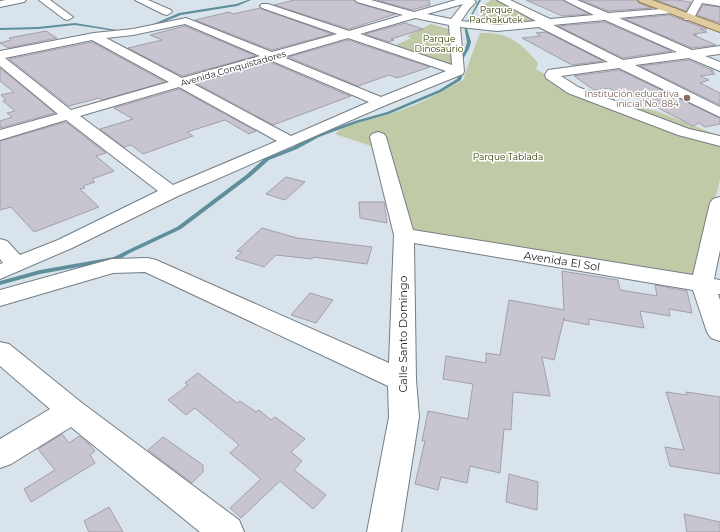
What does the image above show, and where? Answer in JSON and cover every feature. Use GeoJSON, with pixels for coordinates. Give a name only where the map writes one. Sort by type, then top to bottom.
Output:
{"type":"FeatureCollection","features":[{"type":"Feature","properties":{"kind":"main road"},"geometry":{"type":"LineString","coordinates":[[643,0],[708,24]]}},
{"type":"Feature","properties":{"kind":"street"},"geometry":{"type":"LineString","coordinates":[[0,4],[22,0]]}},
{"type":"Feature","properties":{"kind":"street"},"geometry":{"type":"LineString","coordinates":[[44,0],[68,17]]}},
{"type":"Feature","properties":{"kind":"street"},"geometry":{"type":"LineString","coordinates":[[140,0],[167,12]]}},
{"type":"Feature","properties":{"kind":"street"},"geometry":{"type":"LineString","coordinates":[[360,0],[454,24],[502,28],[671,10]]}},
{"type":"Feature","properties":{"kind":"street","name":"Avenida Conquistadores"},"geometry":{"type":"LineString","coordinates":[[412,14],[457,0]]}},
{"type":"Feature","properties":{"kind":"street","name":"Avenida Conquistadores"},"geometry":{"type":"LineString","coordinates":[[0,135],[66,113],[178,80],[270,55],[346,32],[466,0]]}},
{"type":"Feature","properties":{"kind":"street"},"geometry":{"type":"LineString","coordinates":[[458,71],[457,44],[454,24],[465,7],[471,2],[469,0]]}},
{"type":"Feature","properties":{"kind":"street"},"geometry":{"type":"LineString","coordinates":[[502,0],[622,64],[720,113]]}},
{"type":"Feature","properties":{"kind":"street"},"geometry":{"type":"LineString","coordinates":[[569,0],[720,67]]}},
{"type":"Feature","properties":{"kind":"street"},"geometry":{"type":"LineString","coordinates":[[690,18],[700,0],[720,3]]}},
{"type":"Feature","properties":{"kind":"street"},"geometry":{"type":"LineString","coordinates":[[265,6],[346,32],[458,71]]}},
{"type":"Feature","properties":{"kind":"street"},"geometry":{"type":"LineString","coordinates":[[0,55],[94,36],[133,32],[186,21],[381,102]]}},
{"type":"Feature","properties":{"kind":"street"},"geometry":{"type":"LineString","coordinates":[[708,24],[720,27]]}},
{"type":"Feature","properties":{"kind":"street"},"geometry":{"type":"LineString","coordinates":[[94,36],[289,141]]}},
{"type":"Feature","properties":{"kind":"street"},"geometry":{"type":"LineString","coordinates":[[720,50],[551,75],[581,93],[684,132],[720,141]]}},
{"type":"Feature","properties":{"kind":"street"},"geometry":{"type":"LineString","coordinates":[[0,60],[66,113],[171,192]]}},
{"type":"Feature","properties":{"kind":"street"},"geometry":{"type":"LineString","coordinates":[[0,245],[8,269],[72,241],[171,192],[381,102],[458,71]]}},
{"type":"Feature","properties":{"kind":"street","name":"Avenida Conquistadores"},"geometry":{"type":"LineString","coordinates":[[0,127],[66,113]]}},
{"type":"Feature","properties":{"kind":"street","name":"Calle Santo Domingo"},"geometry":{"type":"LineString","coordinates":[[378,137],[404,235],[402,380],[404,417],[384,532]]}},
{"type":"Feature","properties":{"kind":"street"},"geometry":{"type":"LineString","coordinates":[[720,203],[711,285],[720,332]]}},
{"type":"Feature","properties":{"kind":"street","name":"Avenida El Sol"},"geometry":{"type":"LineString","coordinates":[[404,235],[711,285]]}},
{"type":"Feature","properties":{"kind":"street"},"geometry":{"type":"LineString","coordinates":[[0,298],[112,266],[148,265],[402,380]]}},
{"type":"Feature","properties":{"kind":"street"},"geometry":{"type":"LineString","coordinates":[[0,351],[72,411],[227,532]]}},
{"type":"Feature","properties":{"kind":"street"},"geometry":{"type":"LineString","coordinates":[[0,455],[72,411]]}},
{"type":"Feature","properties":{"kind":"green space","name":"Parque Pachakutek"},"geometry":{"type":"Polygon","coordinates":[[[491,0],[503,0],[544,22],[486,29],[480,8],[491,0]]]}},
{"type":"Feature","properties":{"kind":"green space","name":"Parque Dinosaurio"},"geometry":{"type":"Polygon","coordinates":[[[431,24],[455,31],[453,65],[394,46],[411,38],[407,36],[431,24]]]}},
{"type":"Feature","properties":{"kind":"green space","name":"Parque Tablada"},"geometry":{"type":"Polygon","coordinates":[[[480,33],[499,34],[513,40],[525,49],[538,63],[536,69],[567,88],[656,111],[720,136],[720,180],[694,277],[413,230],[377,148],[335,134],[356,123],[413,106],[463,80],[480,33]]]}},
{"type":"Feature","properties":{"kind":"building"},"geometry":{"type":"Polygon","coordinates":[[[294,0],[354,0],[357,3],[396,14],[349,29],[274,5],[294,0]]]}},
{"type":"Feature","properties":{"kind":"building"},"geometry":{"type":"Polygon","coordinates":[[[377,0],[429,0],[430,5],[412,10],[377,0]]]}},
{"type":"Feature","properties":{"kind":"building"},"geometry":{"type":"Polygon","coordinates":[[[526,0],[563,0],[589,14],[562,16],[526,0]]]}},
{"type":"Feature","properties":{"kind":"building"},"geometry":{"type":"Polygon","coordinates":[[[581,0],[636,0],[639,3],[652,8],[608,11],[581,0]]]}},
{"type":"Feature","properties":{"kind":"building"},"geometry":{"type":"Polygon","coordinates":[[[656,0],[676,0],[691,2],[686,11],[656,0]]]}},
{"type":"Feature","properties":{"kind":"building"},"geometry":{"type":"Polygon","coordinates":[[[703,5],[720,7],[720,23],[697,15],[703,5]]]}},
{"type":"Feature","properties":{"kind":"building"},"geometry":{"type":"Polygon","coordinates":[[[260,8],[332,34],[272,50],[195,20],[229,12],[233,14],[260,8]]]}},
{"type":"Feature","properties":{"kind":"building"},"geometry":{"type":"Polygon","coordinates":[[[669,15],[707,29],[700,29],[707,32],[693,35],[716,45],[692,48],[625,19],[669,15]]]}},
{"type":"Feature","properties":{"kind":"building"},"geometry":{"type":"Polygon","coordinates":[[[605,22],[672,51],[623,58],[558,26],[605,22]]]}},
{"type":"Feature","properties":{"kind":"building"},"geometry":{"type":"Polygon","coordinates":[[[405,23],[423,29],[391,39],[394,40],[389,42],[365,34],[405,23]]]}},
{"type":"Feature","properties":{"kind":"building"},"geometry":{"type":"Polygon","coordinates":[[[185,26],[256,56],[182,76],[128,48],[162,40],[150,35],[185,26]]]}},
{"type":"Feature","properties":{"kind":"building"},"geometry":{"type":"Polygon","coordinates":[[[46,31],[57,38],[8,48],[0,43],[11,40],[9,38],[46,31]]]}},
{"type":"Feature","properties":{"kind":"building"},"geometry":{"type":"Polygon","coordinates":[[[546,32],[603,61],[572,65],[522,38],[541,36],[536,33],[546,32]]]}},
{"type":"Feature","properties":{"kind":"building"},"geometry":{"type":"Polygon","coordinates":[[[348,40],[430,67],[397,78],[389,75],[358,86],[288,57],[348,40]]]}},
{"type":"Feature","properties":{"kind":"building"},"geometry":{"type":"Polygon","coordinates":[[[92,42],[165,82],[102,100],[99,98],[69,106],[9,59],[92,42]]]}},
{"type":"Feature","properties":{"kind":"building"},"geometry":{"type":"Polygon","coordinates":[[[689,60],[714,71],[710,71],[715,74],[700,76],[709,80],[700,83],[720,93],[720,105],[640,66],[689,60]]]}},
{"type":"Feature","properties":{"kind":"building"},"geometry":{"type":"Polygon","coordinates":[[[270,62],[351,96],[273,125],[196,83],[270,62]]]}},
{"type":"Feature","properties":{"kind":"building"},"geometry":{"type":"Polygon","coordinates":[[[0,68],[55,113],[0,128],[0,121],[12,117],[7,113],[15,111],[3,101],[6,100],[1,95],[14,92],[0,81],[0,68]]]}},
{"type":"Feature","properties":{"kind":"building"},"geometry":{"type":"Polygon","coordinates":[[[619,70],[720,118],[720,124],[705,127],[699,123],[693,126],[635,96],[625,97],[609,88],[594,90],[574,76],[619,70]]]}},
{"type":"Feature","properties":{"kind":"building"},"geometry":{"type":"Polygon","coordinates":[[[179,89],[256,131],[249,134],[225,120],[187,132],[193,136],[143,154],[131,145],[124,147],[100,129],[133,119],[114,108],[179,89]]]}},
{"type":"Feature","properties":{"kind":"building"},"geometry":{"type":"Polygon","coordinates":[[[66,122],[106,153],[96,156],[114,171],[92,179],[95,182],[83,186],[85,188],[80,189],[99,207],[34,232],[11,207],[0,210],[0,141],[66,122]]]}},
{"type":"Feature","properties":{"kind":"building"},"geometry":{"type":"Polygon","coordinates":[[[286,177],[305,182],[285,200],[266,194],[286,177]]]}},
{"type":"Feature","properties":{"kind":"building"},"geometry":{"type":"Polygon","coordinates":[[[359,202],[384,202],[387,223],[360,218],[359,202]]]}},
{"type":"Feature","properties":{"kind":"building"},"geometry":{"type":"Polygon","coordinates":[[[262,228],[297,238],[372,247],[367,264],[313,257],[312,259],[276,255],[264,267],[235,258],[242,252],[237,251],[262,228]]]}},
{"type":"Feature","properties":{"kind":"building"},"geometry":{"type":"Polygon","coordinates":[[[562,271],[618,280],[620,290],[657,296],[655,285],[687,291],[692,313],[669,309],[670,316],[640,311],[644,328],[589,319],[589,325],[564,320],[564,318],[554,360],[542,357],[550,396],[513,392],[511,430],[504,429],[500,473],[470,466],[467,483],[441,477],[438,490],[415,484],[425,441],[422,441],[428,411],[468,419],[473,384],[443,379],[446,356],[486,363],[486,353],[500,355],[509,300],[564,310],[562,271]]]}},
{"type":"Feature","properties":{"kind":"building"},"geometry":{"type":"Polygon","coordinates":[[[310,293],[333,300],[316,323],[291,315],[310,293]]]}},
{"type":"Feature","properties":{"kind":"building"},"geometry":{"type":"Polygon","coordinates":[[[198,373],[237,403],[240,401],[256,412],[259,410],[271,420],[275,417],[305,439],[291,452],[302,461],[294,470],[326,495],[313,509],[280,481],[241,518],[230,508],[261,479],[230,453],[239,445],[195,408],[186,415],[168,400],[188,385],[185,383],[198,373]]]}},
{"type":"Feature","properties":{"kind":"building"},"geometry":{"type":"Polygon","coordinates":[[[666,392],[687,395],[686,392],[720,397],[720,474],[670,466],[665,447],[684,450],[666,392]]]}},
{"type":"Feature","properties":{"kind":"building"},"geometry":{"type":"Polygon","coordinates":[[[62,434],[69,443],[79,436],[88,443],[95,451],[90,455],[95,463],[31,502],[24,489],[55,470],[38,449],[62,434]]]}},
{"type":"Feature","properties":{"kind":"building"},"geometry":{"type":"Polygon","coordinates":[[[163,437],[203,465],[203,472],[192,483],[148,450],[163,437]]]}},
{"type":"Feature","properties":{"kind":"building"},"geometry":{"type":"Polygon","coordinates":[[[509,474],[538,482],[537,510],[506,502],[509,474]]]}},
{"type":"Feature","properties":{"kind":"building"},"geometry":{"type":"Polygon","coordinates":[[[109,507],[123,532],[89,532],[84,521],[109,507]]]}},
{"type":"Feature","properties":{"kind":"building"},"geometry":{"type":"Polygon","coordinates":[[[684,514],[720,522],[720,532],[687,532],[684,514]]]}},
{"type":"Feature","properties":{"kind":"waterway"},"geometry":{"type":"LineString","coordinates":[[150,26],[180,14],[237,5],[250,0]]}},
{"type":"Feature","properties":{"kind":"waterway"},"geometry":{"type":"LineString","coordinates":[[467,23],[480,0]]}},
{"type":"Feature","properties":{"kind":"waterway"},"geometry":{"type":"LineString","coordinates":[[0,29],[38,28],[75,24],[122,31]]}},
{"type":"Feature","properties":{"kind":"waterway"},"geometry":{"type":"LineString","coordinates":[[0,283],[40,272],[116,259],[179,228],[248,176],[267,159],[295,148],[317,136],[356,122],[388,113],[440,91],[459,80],[462,70],[461,59],[469,42],[465,25]]}},
{"type":"Feature","properties":{"kind":"place","name":"Institución educativa inicial No. 884"},"geometry":{"type":"Point","coordinates":[687,98]}}]}
